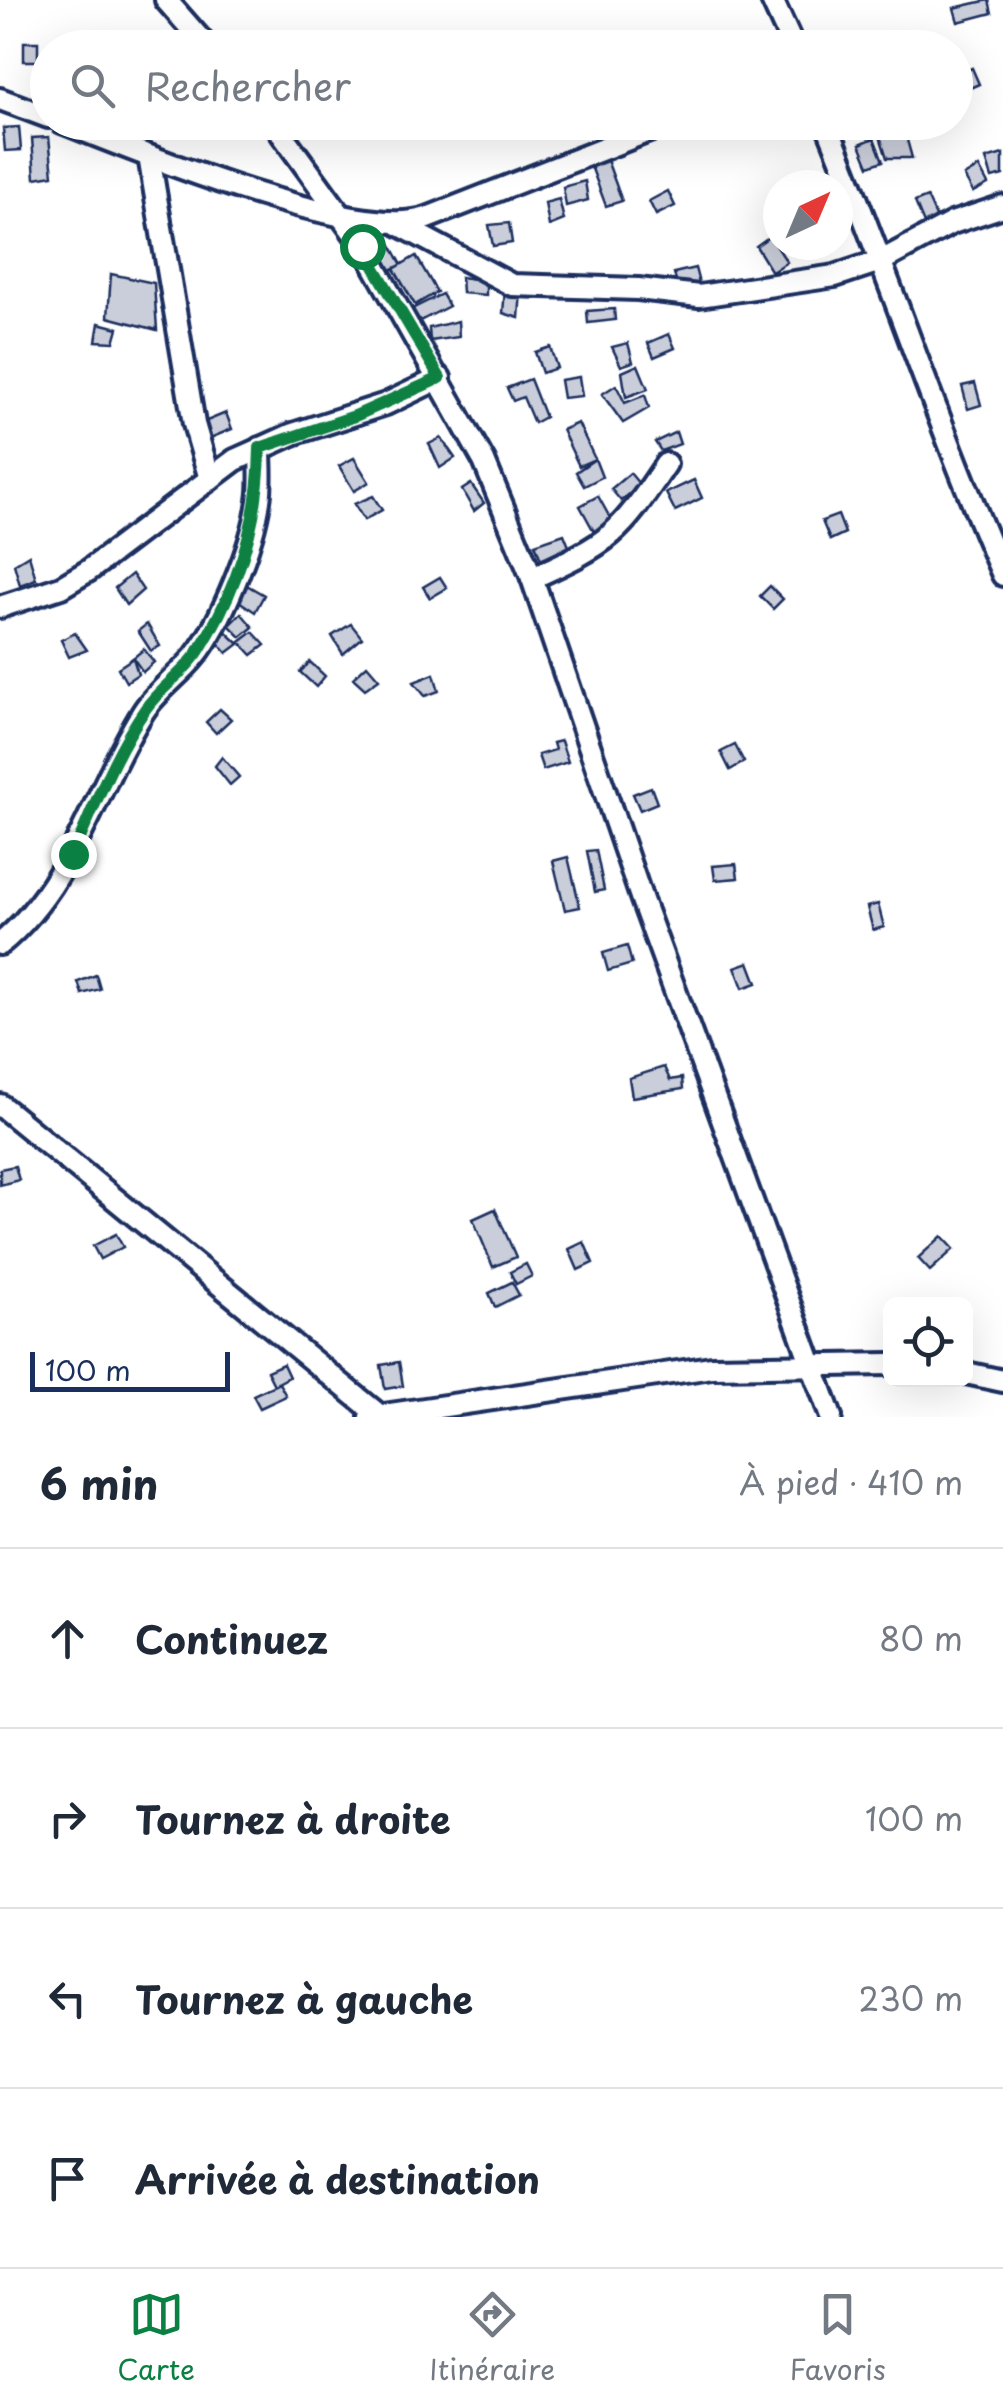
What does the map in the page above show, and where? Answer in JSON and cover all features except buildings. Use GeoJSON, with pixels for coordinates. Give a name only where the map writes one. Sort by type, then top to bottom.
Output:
{"type":"FeatureCollection","features":[{"type":"Feature","properties":{"kind":"street"},"geometry":{"type":"LineString","coordinates":[[166,0],[192,30]]}},
{"type":"Feature","properties":{"kind":"street"},"geometry":{"type":"LineString","coordinates":[[772,0],[786,30]]}},
{"type":"Feature","properties":{"kind":"street"},"geometry":{"type":"LineString","coordinates":[[0,99],[30,110]]}},
{"type":"Feature","properties":{"kind":"street"},"geometry":{"type":"LineString","coordinates":[[108,140],[344,219],[398,224],[427,218],[626,140]]}},
{"type":"Feature","properties":{"kind":"street"},"geometry":{"type":"LineString","coordinates":[[287,140],[344,219],[440,378],[484,461],[532,578],[642,900],[831,1417]]}},
{"type":"Feature","properties":{"kind":"street"},"geometry":{"type":"LineString","coordinates":[[833,140],[883,260],[958,472],[1003,575]]}},
{"type":"Feature","properties":{"kind":"street"},"geometry":{"type":"LineString","coordinates":[[149,156],[194,424],[210,480]]}},
{"type":"Feature","properties":{"kind":"street"},"geometry":{"type":"LineString","coordinates":[[398,224],[494,278],[524,286],[638,288],[700,296],[823,278],[883,260],[952,223],[1003,206]]}},
{"type":"Feature","properties":{"kind":"street"},"geometry":{"type":"LineString","coordinates":[[0,607],[61,588],[260,448],[355,416],[440,378]]}},
{"type":"Feature","properties":{"kind":"street"},"geometry":{"type":"LineString","coordinates":[[0,944],[38,908],[73,854],[145,710],[196,655],[248,547],[260,500],[260,448]]}},
{"type":"Feature","properties":{"kind":"street"},"geometry":{"type":"LineString","coordinates":[[532,578],[592,550],[619,532],[666,464]]}},
{"type":"Feature","properties":{"kind":"street"},"geometry":{"type":"LineString","coordinates":[[0,1105],[374,1416],[512,1408],[712,1366],[883,1364]]}},
{"type":"Feature","properties":{"kind":"street"},"geometry":{"type":"LineString","coordinates":[[973,1375],[1003,1381]]}},
{"type":"Feature","properties":{"kind":"route"},"geometry":{"type":"LineString","coordinates":[[73,854],[104,785],[145,710],[196,655],[248,547],[260,500],[260,448],[386,404],[440,378],[362,246]]}}]}
